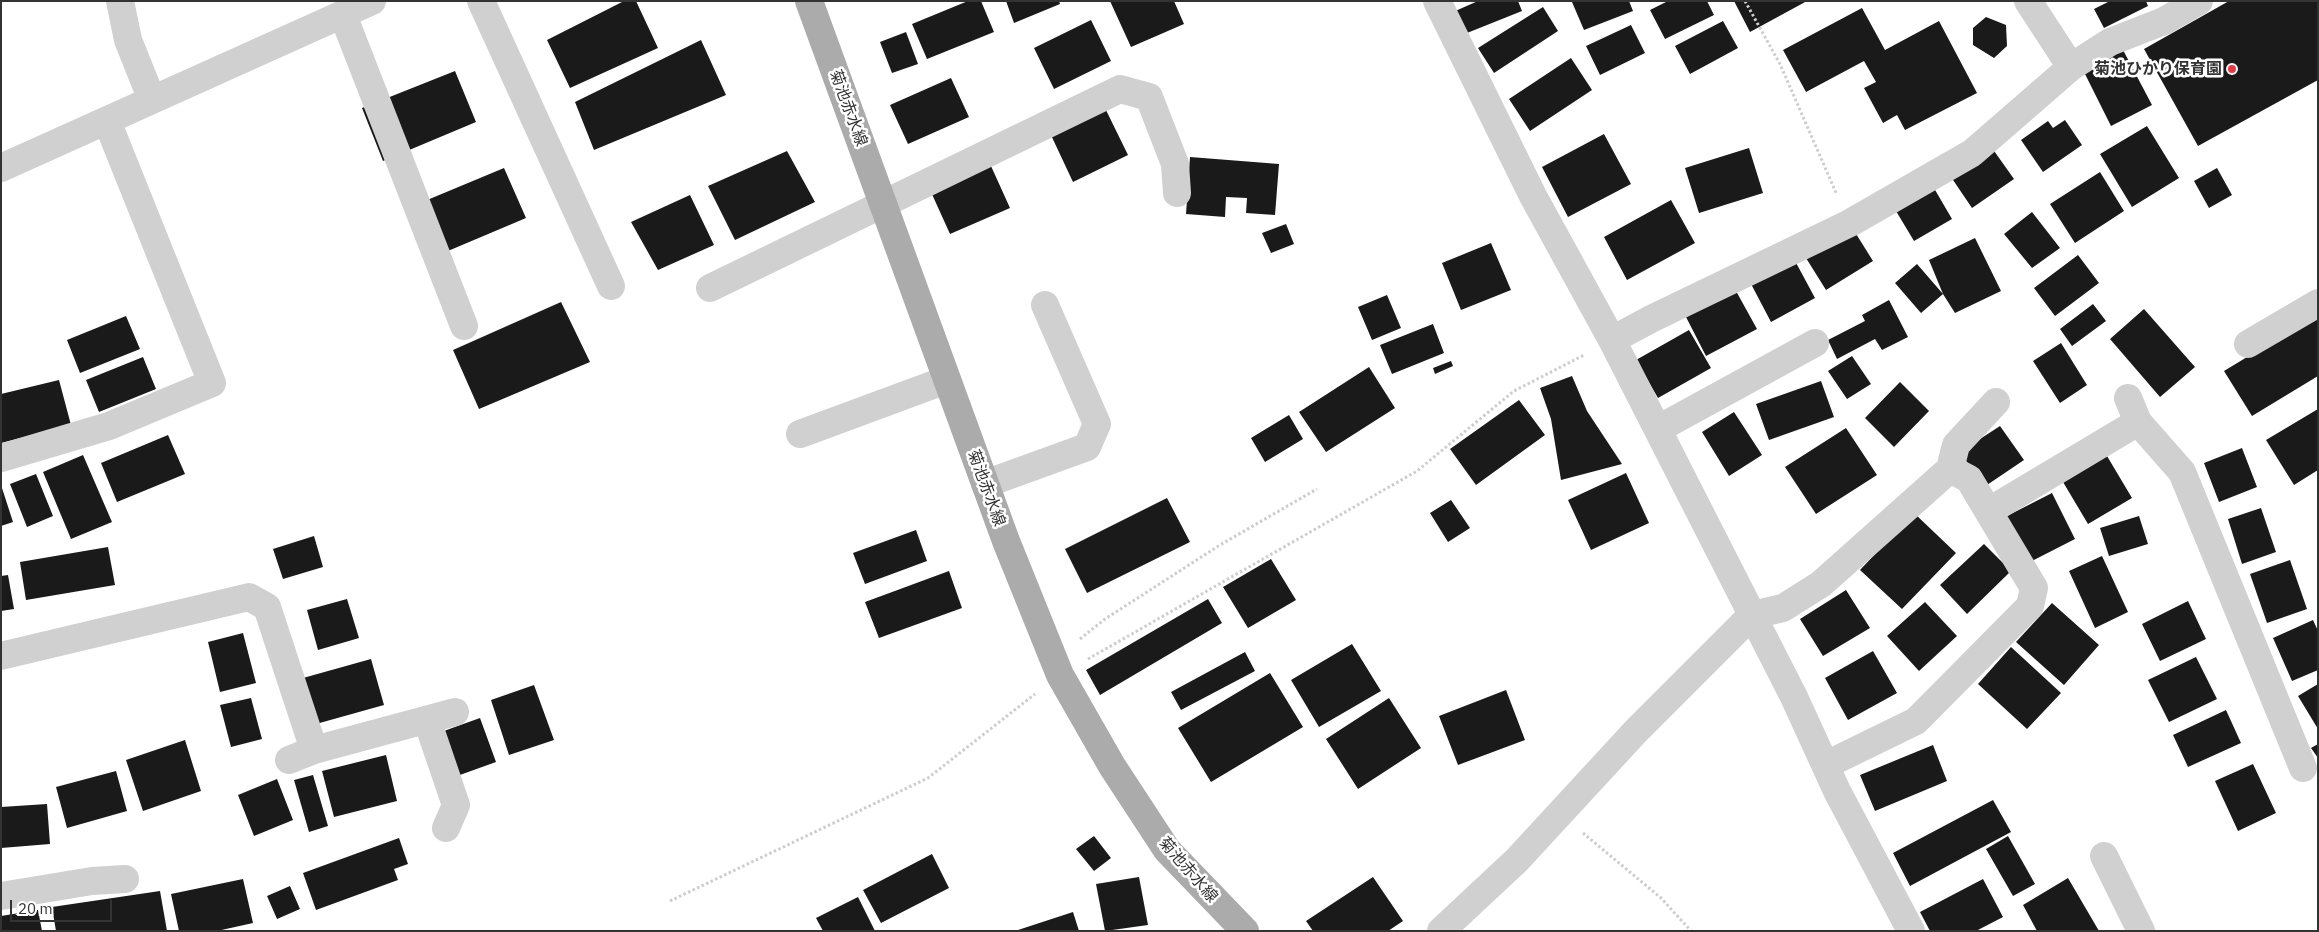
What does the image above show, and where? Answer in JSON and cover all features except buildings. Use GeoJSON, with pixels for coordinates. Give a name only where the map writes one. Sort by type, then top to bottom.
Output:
{"type":"FeatureCollection","features":[{"type":"Feature","properties":{"kind":"main road","name":"菊池赤水線"},"geometry":{"type":"LineString","coordinates":[[809,1],[984,484],[1057,667],[1112,766],[1167,850],[1245,931]]}},
{"type":"Feature","properties":{"kind":"street"},"geometry":{"type":"LineString","coordinates":[[120,1],[128,40],[152,100]]}},
{"type":"Feature","properties":{"kind":"street"},"geometry":{"type":"LineString","coordinates":[[1,168],[372,1]]}},
{"type":"Feature","properties":{"kind":"street"},"geometry":{"type":"LineString","coordinates":[[481,1],[611,286]]}},
{"type":"Feature","properties":{"kind":"street"},"geometry":{"type":"LineString","coordinates":[[1437,1],[1533,196],[1612,340],[1658,429],[1911,931]]}},
{"type":"Feature","properties":{"kind":"street"},"geometry":{"type":"LineString","coordinates":[[2028,1],[2071,68]]}},
{"type":"Feature","properties":{"kind":"street"},"geometry":{"type":"LineString","coordinates":[[1612,340],[1651,319],[1850,223],[1972,153],[2071,68],[2110,42],[2164,21],[2199,1]]}},
{"type":"Feature","properties":{"kind":"street"},"geometry":{"type":"LineString","coordinates":[[342,15],[464,326]]}},
{"type":"Feature","properties":{"kind":"street"},"geometry":{"type":"LineString","coordinates":[[710,288],[1120,89],[1149,96],[1175,164],[1177,193]]}},
{"type":"Feature","properties":{"kind":"street"},"geometry":{"type":"LineString","coordinates":[[1,458],[109,426],[212,383],[107,121]]}},
{"type":"Feature","properties":{"kind":"street"},"geometry":{"type":"LineString","coordinates":[[2248,344],[2318,303]]}},
{"type":"Feature","properties":{"kind":"street"},"geometry":{"type":"LineString","coordinates":[[984,484],[1087,447],[1097,424],[1044,305]]}},
{"type":"Feature","properties":{"kind":"street"},"geometry":{"type":"LineString","coordinates":[[1658,429],[1815,343]]}},
{"type":"Feature","properties":{"kind":"street"},"geometry":{"type":"LineString","coordinates":[[800,434],[946,380]]}},
{"type":"Feature","properties":{"kind":"street"},"geometry":{"type":"LineString","coordinates":[[2128,398],[2138,422],[2182,472],[2303,768]]}},
{"type":"Feature","properties":{"kind":"street"},"geometry":{"type":"LineString","coordinates":[[1441,931],[1517,860],[1690,675],[1752,615],[1783,608],[1821,584],[1950,469],[1956,445],[1996,402]]}},
{"type":"Feature","properties":{"kind":"street"},"geometry":{"type":"LineString","coordinates":[[1989,511],[2138,422]]}},
{"type":"Feature","properties":{"kind":"street"},"geometry":{"type":"LineString","coordinates":[[1826,765],[1916,721],[2030,606],[2034,588],[1969,478],[1950,469]]}},
{"type":"Feature","properties":{"kind":"street"},"geometry":{"type":"LineString","coordinates":[[1,656],[248,597],[267,607],[314,750]]}},
{"type":"Feature","properties":{"kind":"street"},"geometry":{"type":"LineString","coordinates":[[289,760],[314,750],[455,712]]}},
{"type":"Feature","properties":{"kind":"street"},"geometry":{"type":"LineString","coordinates":[[427,720],[456,805],[446,828]]}},
{"type":"Feature","properties":{"kind":"street"},"geometry":{"type":"LineString","coordinates":[[2104,856],[2140,931]]}},
{"type":"Feature","properties":{"kind":"street"},"geometry":{"type":"LineString","coordinates":[[1,896],[92,881],[125,879]]}},
{"type":"Feature","properties":{"kind":"path"},"geometry":{"type":"LineString","coordinates":[[1745,1],[1780,64],[1850,223]]}},
{"type":"Feature","properties":{"kind":"path"},"geometry":{"type":"LineString","coordinates":[[1057,667],[1417,471],[1514,391],[1612,340]]}},
{"type":"Feature","properties":{"kind":"path"},"geometry":{"type":"LineString","coordinates":[[670,901],[928,778],[1057,667],[1105,619],[1220,545],[1317,489]]}},
{"type":"Feature","properties":{"kind":"path"},"geometry":{"type":"LineString","coordinates":[[1560,814],[1661,898],[1692,931]]}},
{"type":"Feature","properties":{"kind":"place","name":"菊池ひかり保育園"},"geometry":{"type":"Point","coordinates":[2232,69]}}]}
